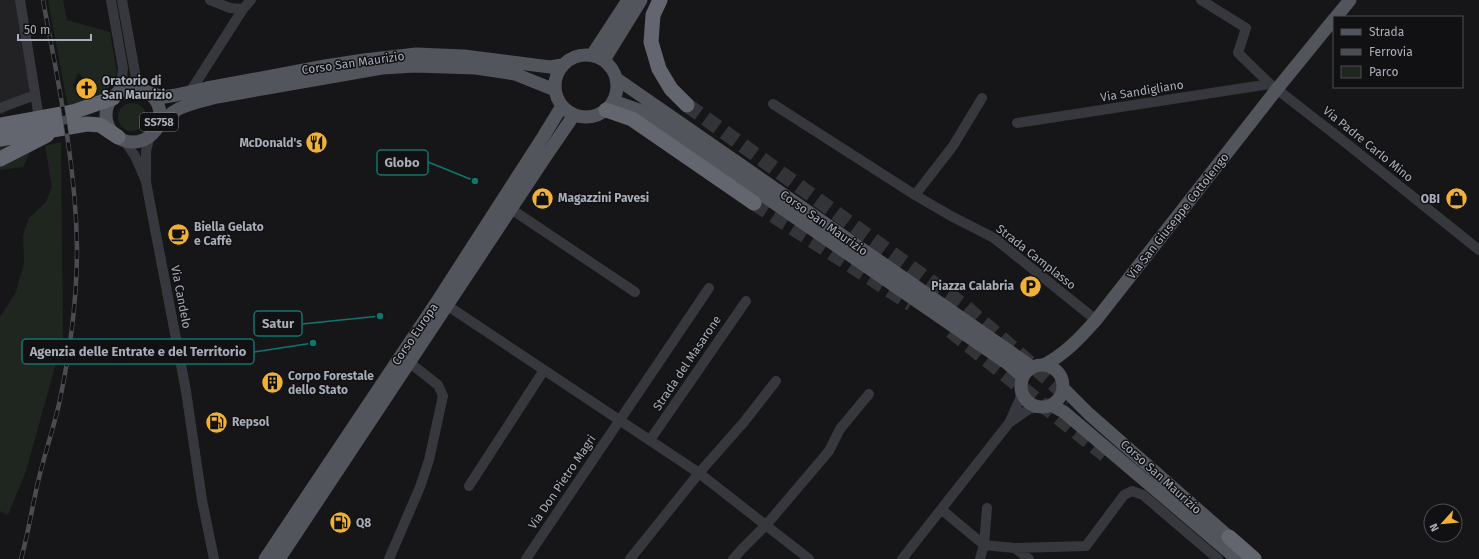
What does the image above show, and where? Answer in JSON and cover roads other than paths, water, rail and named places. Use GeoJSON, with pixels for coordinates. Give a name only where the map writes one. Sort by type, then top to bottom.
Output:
{"type":"FeatureCollection","features":[{"type":"Feature","properties":{"kind":"highway"},"geometry":{"type":"LineString","coordinates":[[660,0],[653,15],[651,42],[659,70],[671,89],[687,105]]}},
{"type":"Feature","properties":{"kind":"highway"},"geometry":{"type":"LineString","coordinates":[[0,125],[73,112],[113,98]]}},
{"type":"Feature","properties":{"kind":"highway"},"geometry":{"type":"LineString","coordinates":[[610,105],[754,203]]}},
{"type":"Feature","properties":{"kind":"highway"},"geometry":{"type":"LineString","coordinates":[[0,139],[87,124],[100,125],[121,139]]}},
{"type":"Feature","properties":{"kind":"highway"},"geometry":{"type":"LineString","coordinates":[[0,159],[56,130]]}},
{"type":"Feature","properties":{"kind":"highway"},"geometry":{"type":"LineString","coordinates":[[1229,537],[1254,559]]}},
{"type":"Feature","properties":{"kind":"main road"},"geometry":{"type":"LineString","coordinates":[[598,57],[628,0]]}},
{"type":"Feature","properties":{"kind":"main road"},"geometry":{"type":"LineString","coordinates":[[598,57],[641,0]]}},
{"type":"Feature","properties":{"kind":"main road","name":"Via San Giuseppe Cottolengo"},"geometry":{"type":"LineString","coordinates":[[1337,16],[1350,0]]}},
{"type":"Feature","properties":{"kind":"main road","name":"Via San Giuseppe Cottolengo"},"geometry":{"type":"LineString","coordinates":[[1030,375],[1056,359],[1077,342],[1096,320],[1274,86],[1333,20]]}},
{"type":"Feature","properties":{"kind":"main road","name":"Corso San Maurizio"},"geometry":{"type":"LineString","coordinates":[[146,92],[164,97],[325,66],[416,54],[464,56],[550,67],[562,65]]}},
{"type":"Feature","properties":{"kind":"main road"},"geometry":{"type":"LineString","coordinates":[[581,55],[598,57],[614,72],[617,79],[617,90],[610,105],[599,115],[591,117],[574,116],[562,106],[557,99],[554,81],[557,73],[562,65],[571,58],[581,55]]}},
{"type":"Feature","properties":{"kind":"main road","name":"Corso San Maurizio"},"geometry":{"type":"LineString","coordinates":[[153,133],[163,119],[183,106],[217,97],[382,68],[415,66],[476,68],[515,74],[555,90]]}},
{"type":"Feature","properties":{"kind":"main road","name":"Corso San Maurizio"},"geometry":{"type":"LineString","coordinates":[[617,79],[1030,375]]}},
{"type":"Feature","properties":{"kind":"main road"},"geometry":{"type":"LineString","coordinates":[[121,139],[110,128],[106,115],[107,109],[113,98],[129,89],[146,92]]}},
{"type":"Feature","properties":{"kind":"main road","name":"SS758"},"geometry":{"type":"LineString","coordinates":[[121,139],[138,142],[153,133],[158,124],[159,110],[157,103],[146,92]]}},
{"type":"Feature","properties":{"kind":"main road","name":"Corso San Maurizio"},"geometry":{"type":"LineString","coordinates":[[610,105],[639,110],[1008,364],[1030,375]]}},
{"type":"Feature","properties":{"kind":"main road","name":"Corso Europa"},"geometry":{"type":"LineString","coordinates":[[266,559],[442,293],[562,106]]}},
{"type":"Feature","properties":{"kind":"main road","name":"Corso Europa"},"geometry":{"type":"LineString","coordinates":[[279,559],[574,116]]}},
{"type":"Feature","properties":{"kind":"main road","name":"Via San Giuseppe Cottolengo"},"geometry":{"type":"LineString","coordinates":[[1062,383],[1065,365],[1077,342]]}},
{"type":"Feature","properties":{"kind":"main road"},"geometry":{"type":"LineString","coordinates":[[1055,369],[1062,383],[1059,398],[1045,406],[1027,401],[1030,375],[1055,369]]}},
{"type":"Feature","properties":{"kind":"main road","name":"Corso San Maurizio"},"geometry":{"type":"LineString","coordinates":[[1062,383],[1089,414],[1229,537]]}},
{"type":"Feature","properties":{"kind":"main road","name":"Corso San Maurizio"},"geometry":{"type":"LineString","coordinates":[[1045,406],[1064,412],[1237,559]]}},
{"type":"Feature","properties":{"kind":"street"},"geometry":{"type":"LineString","coordinates":[[20,0],[39,118]]}},
{"type":"Feature","properties":{"kind":"street"},"geometry":{"type":"LineString","coordinates":[[111,0],[123,68],[120,86],[113,98]]}},
{"type":"Feature","properties":{"kind":"street"},"geometry":{"type":"LineString","coordinates":[[122,0],[136,78],[146,92]]}},
{"type":"Feature","properties":{"kind":"street"},"geometry":{"type":"LineString","coordinates":[[210,0],[230,8],[243,9]]}},
{"type":"Feature","properties":{"kind":"street"},"geometry":{"type":"LineString","coordinates":[[190,92],[243,9],[251,0]]}},
{"type":"Feature","properties":{"kind":"street","name":"Via Padre Carlo Mino"},"geometry":{"type":"LineString","coordinates":[[1201,0],[1246,28],[1238,53],[1274,86],[1479,250]]}},
{"type":"Feature","properties":{"kind":"street","name":"Via Sandigliano"},"geometry":{"type":"LineString","coordinates":[[1017,123],[1274,86]]}},
{"type":"Feature","properties":{"kind":"street"},"geometry":{"type":"LineString","coordinates":[[0,108],[35,95]]}},
{"type":"Feature","properties":{"kind":"street"},"geometry":{"type":"LineString","coordinates":[[916,195],[953,146],[982,98]]}},
{"type":"Feature","properties":{"kind":"street","name":"Strada Camplasso"},"geometry":{"type":"LineString","coordinates":[[773,104],[916,195],[951,216],[994,238],[1096,320]]}},
{"type":"Feature","properties":{"kind":"street","name":"Via Candelo"},"geometry":{"type":"LineString","coordinates":[[153,133],[146,151],[146,182],[186,391],[202,500],[214,559]]}},
{"type":"Feature","properties":{"kind":"street","name":"Via Candelo"},"geometry":{"type":"LineString","coordinates":[[121,139],[135,156],[146,182]]}},
{"type":"Feature","properties":{"kind":"street"},"geometry":{"type":"LineString","coordinates":[[511,209],[635,292]]}},
{"type":"Feature","properties":{"kind":"street","name":"Strada del Masarone"},"geometry":{"type":"LineString","coordinates":[[620,420],[709,288]]}},
{"type":"Feature","properties":{"kind":"street","name":"Strada del Masarone"},"geometry":{"type":"LineString","coordinates":[[650,440],[746,301]]}},
{"type":"Feature","properties":{"kind":"street"},"geometry":{"type":"LineString","coordinates":[[448,306],[699,472],[767,524],[809,559]]}},
{"type":"Feature","properties":{"kind":"street"},"geometry":{"type":"LineString","coordinates":[[389,559],[427,467],[443,396],[438,385],[410,363]]}},
{"type":"Feature","properties":{"kind":"street"},"geometry":{"type":"LineString","coordinates":[[469,486],[544,370]]}},
{"type":"Feature","properties":{"kind":"street"},"geometry":{"type":"LineString","coordinates":[[1010,423],[1030,375]]}},
{"type":"Feature","properties":{"kind":"street"},"geometry":{"type":"LineString","coordinates":[[630,559],[699,472],[744,422],[776,380]]}},
{"type":"Feature","properties":{"kind":"street"},"geometry":{"type":"LineString","coordinates":[[733,559],[767,524],[828,451],[840,429],[869,394]]}},
{"type":"Feature","properties":{"kind":"street"},"geometry":{"type":"LineString","coordinates":[[902,559],[1010,423],[1030,408],[1045,406]]}},
{"type":"Feature","properties":{"kind":"street","name":"Via Don Pietro Magri"},"geometry":{"type":"LineString","coordinates":[[526,559],[620,420]]}},
{"type":"Feature","properties":{"kind":"street"},"geometry":{"type":"LineString","coordinates":[[942,510],[984,545],[1015,548],[1086,546],[1124,495],[1132,491],[1143,494],[1218,559]]}},
{"type":"Feature","properties":{"kind":"street"},"geometry":{"type":"LineString","coordinates":[[980,559],[984,545],[987,508]]}},
{"type":"Feature","properties":{"kind":"street","name":"Corso San Maurizio"},"geometry":{"type":"LineString","coordinates":[[1229,537],[1245,544],[1264,559]]}},
{"type":"Feature","properties":{"kind":"street"},"geometry":{"type":"LineString","coordinates":[[1015,548],[1029,559]]}},
{"type":"Feature","properties":{"kind":"tunnel"},"geometry":{"type":"LineString","coordinates":[[687,105],[963,305],[1071,399]]}},
{"type":"Feature","properties":{"kind":"tunnel"},"geometry":{"type":"LineString","coordinates":[[754,203],[911,304]]}},
{"type":"Feature","properties":{"kind":"tunnel"},"geometry":{"type":"LineString","coordinates":[[951,331],[1105,455]]}},
{"type":"Feature","properties":{"kind":"railway"},"geometry":{"type":"LineString","coordinates":[[21,559],[38,482],[57,414],[63,385],[70,346],[77,268],[76,217],[70,154],[43,0]]}},
{"type":"Feature","properties":{"kind":"place","name":"Oratorio di San Maurizio"},"geometry":{"type":"Point","coordinates":[87,88]}},
{"type":"Feature","properties":{"kind":"place","name":"McDonald's"},"geometry":{"type":"Point","coordinates":[317,143]}},
{"type":"Feature","properties":{"kind":"place","name":"Globo"},"geometry":{"type":"Point","coordinates":[475,181]}},
{"type":"Feature","properties":{"kind":"place","name":"Magazzini Pavesi"},"geometry":{"type":"Point","coordinates":[542,198]}},
{"type":"Feature","properties":{"kind":"place","name":"OBI"},"geometry":{"type":"Point","coordinates":[1456,199]}},
{"type":"Feature","properties":{"kind":"place","name":"Biella Gelato e Caffè"},"geometry":{"type":"Point","coordinates":[178,234]}},
{"type":"Feature","properties":{"kind":"place","name":"Piazza Calabria"},"geometry":{"type":"Point","coordinates":[1030,286]}},
{"type":"Feature","properties":{"kind":"place","name":"Satur"},"geometry":{"type":"Point","coordinates":[380,316]}},
{"type":"Feature","properties":{"kind":"place","name":"Agenzia delle Entrate e del Territorio"},"geometry":{"type":"Point","coordinates":[313,343]}},
{"type":"Feature","properties":{"kind":"place","name":"Corpo Forestale dello Stato"},"geometry":{"type":"Point","coordinates":[272,383]}},
{"type":"Feature","properties":{"kind":"place","name":"Repsol"},"geometry":{"type":"Point","coordinates":[217,422]}},
{"type":"Feature","properties":{"kind":"place","name":"Q8"},"geometry":{"type":"Point","coordinates":[340,523]}}]}
